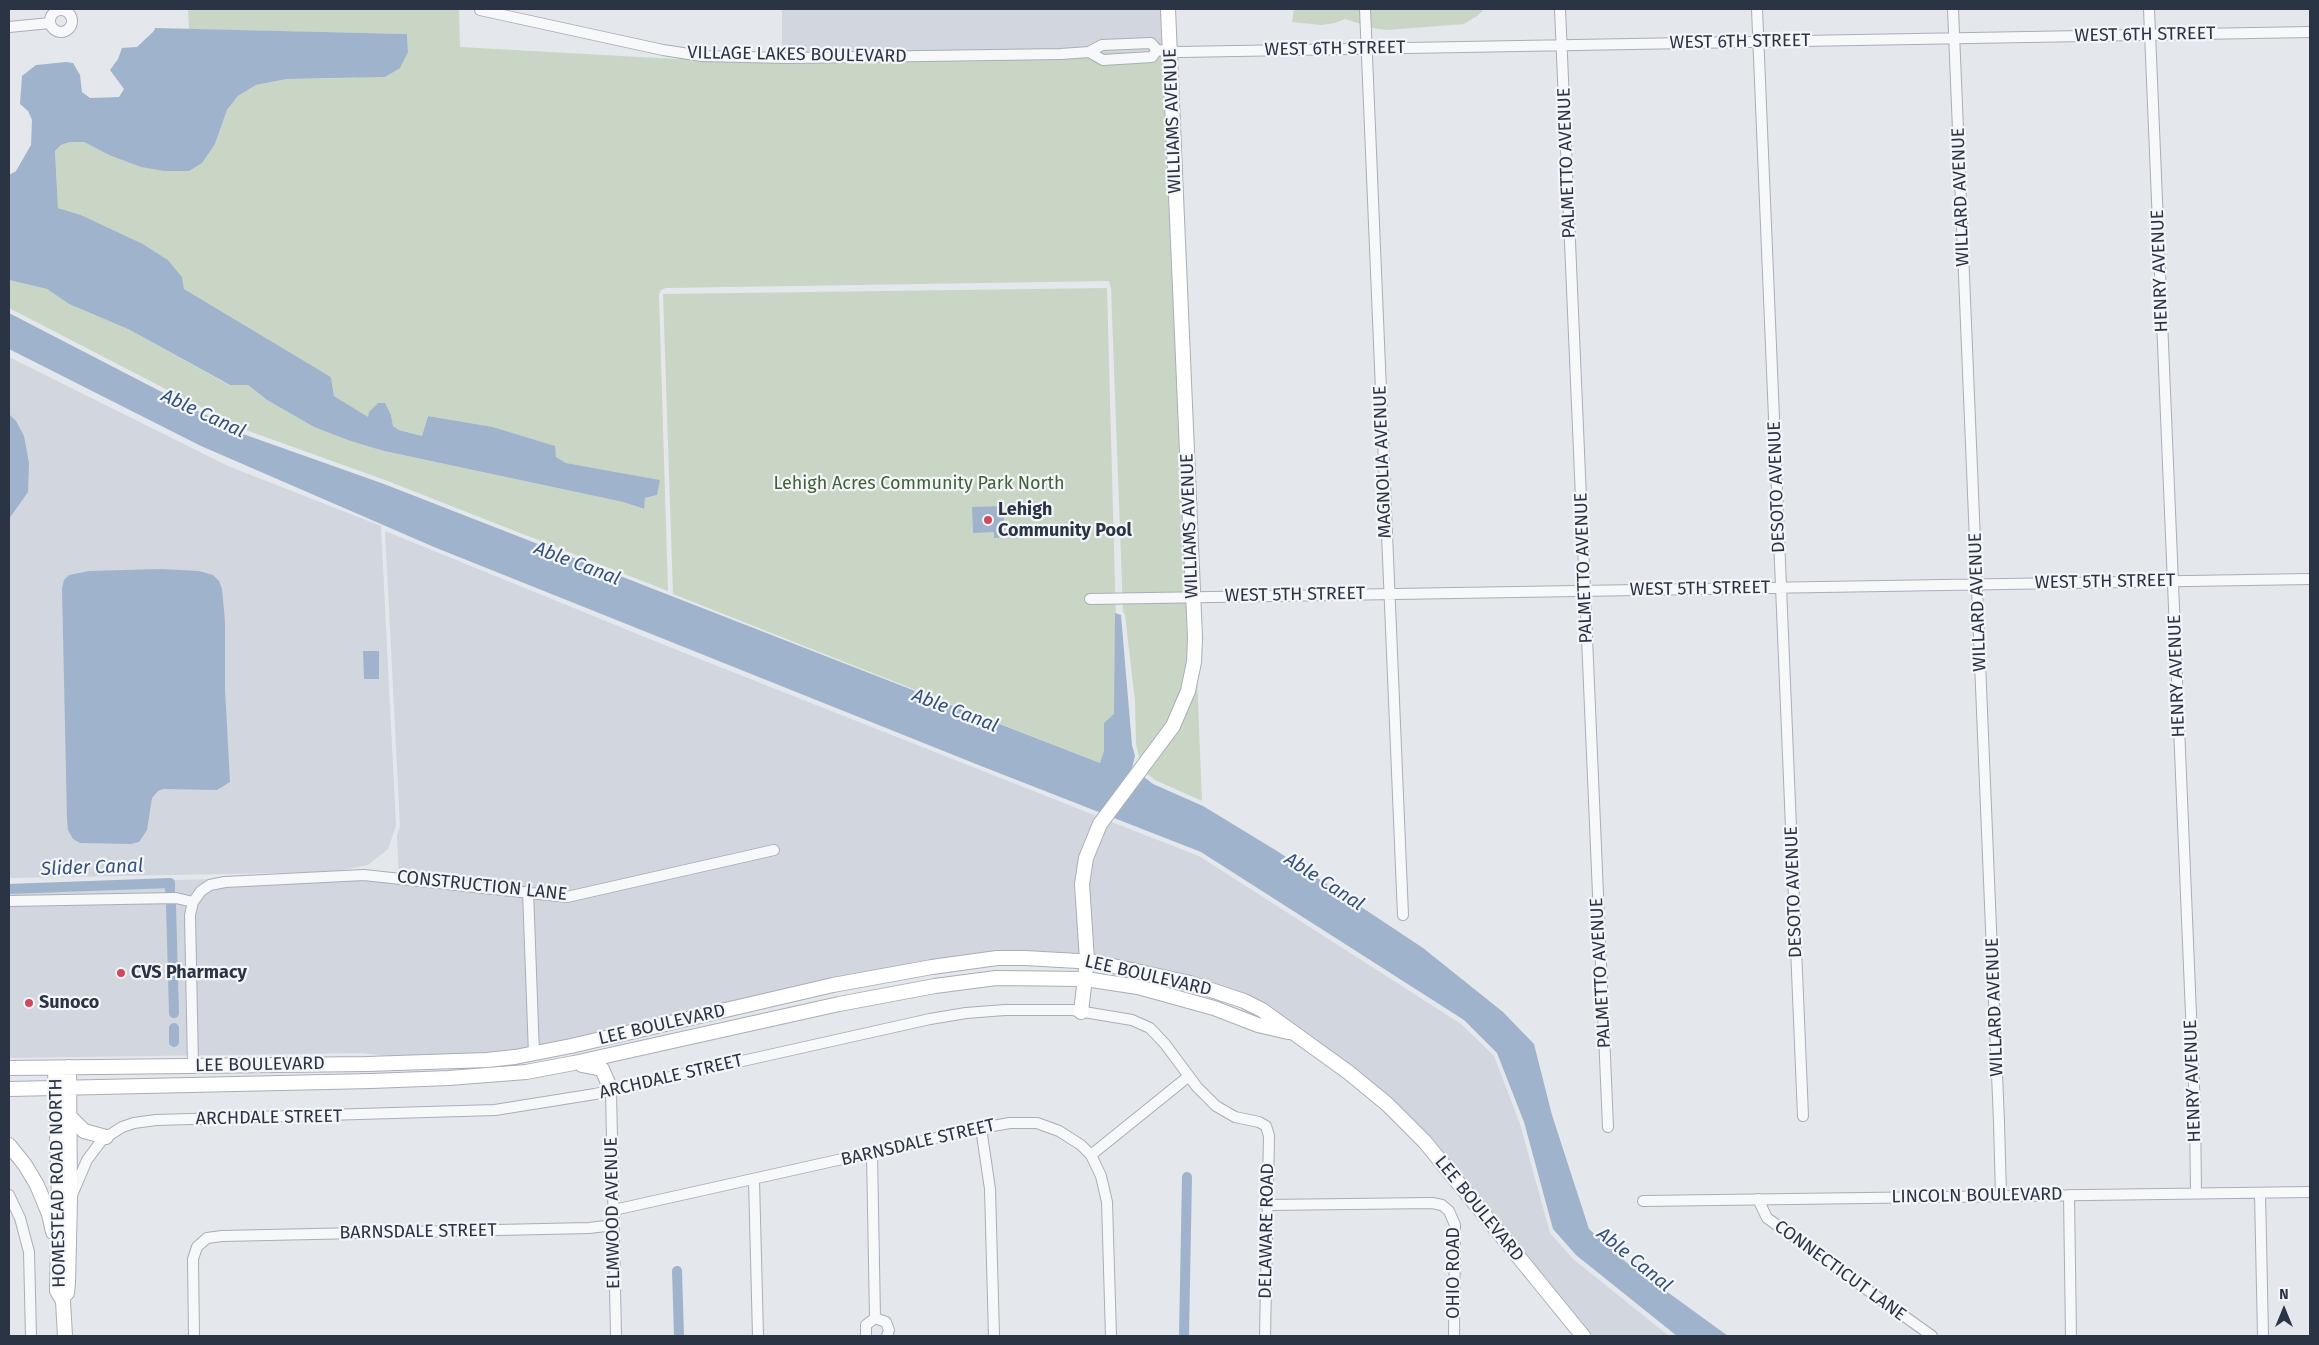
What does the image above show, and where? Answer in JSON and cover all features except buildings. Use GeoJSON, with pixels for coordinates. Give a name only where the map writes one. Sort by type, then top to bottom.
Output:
{"type":"FeatureCollection","features":[{"type":"Feature","properties":{"kind":"main road","name":"WILLIAMS AVENUE"},"geometry":{"type":"LineString","coordinates":[[1081,1012],[1087,960],[1083,871],[1086,858],[1100,824],[1173,726],[1188,691],[1194,662],[1193,597],[1163,50],[1168,9]]}},
{"type":"Feature","properties":{"kind":"main road","name":"LEE BOULEVARD"},"geometry":{"type":"LineString","coordinates":[[9,1068],[355,1064],[487,1060],[534,1054],[834,985],[974,960],[1025,958],[1087,960],[1218,991],[1262,1010],[1366,1086],[1414,1131],[1583,1336]]}},
{"type":"Feature","properties":{"kind":"main road","name":"LEE BOULEVARD"},"geometry":{"type":"LineString","coordinates":[[9,1089],[440,1079],[537,1070],[668,1043],[839,1004],[975,980],[1024,977],[1085,980],[1138,987],[1214,1008],[1258,1025],[1296,1034]]}},
{"type":"Feature","properties":{"kind":"main road"},"geometry":{"type":"LineString","coordinates":[[668,1043],[682,1031],[750,1014],[752,1004]]}},
{"type":"Feature","properties":{"kind":"main road"},"geometry":{"type":"LineString","coordinates":[[611,1090],[616,1064],[626,1052]]}},
{"type":"Feature","properties":{"kind":"main road"},"geometry":{"type":"LineString","coordinates":[[534,1054],[537,1070]]}},
{"type":"Feature","properties":{"kind":"main road"},"geometry":{"type":"LineString","coordinates":[[288,1082],[306,1074],[345,1071],[352,1069],[355,1064]]}},
{"type":"Feature","properties":{"kind":"main road"},"geometry":{"type":"LineString","coordinates":[[569,1064],[600,1067],[611,1090]]}},
{"type":"Feature","properties":{"kind":"main road","name":"HOMESTEAD ROAD NORTH"},"geometry":{"type":"LineString","coordinates":[[62,1068],[69,1087],[70,1200],[68,1283],[66,1293],[62,1298]]}},
{"type":"Feature","properties":{"kind":"main road","name":"HOMESTEAD ROAD NORTH"},"geometry":{"type":"LineString","coordinates":[[62,1068],[54,1088],[59,1200],[57,1291],[62,1298],[65,1336]]}},
{"type":"Feature","properties":{"kind":"main road"},"geometry":{"type":"LineString","coordinates":[[69,1116],[84,1131],[106,1137]]}},
{"type":"Feature","properties":{"kind":"main road"},"geometry":{"type":"LineString","coordinates":[[9,1145],[25,1165],[44,1200],[53,1230],[58,1258]]}},
{"type":"Feature","properties":{"kind":"street","name":"MAGNOLIA AVENUE"},"geometry":{"type":"LineString","coordinates":[[1364,9],[1403,915]]}},
{"type":"Feature","properties":{"kind":"street","name":"PALMETTO AVENUE"},"geometry":{"type":"LineString","coordinates":[[1560,9],[1608,1128]]}},
{"type":"Feature","properties":{"kind":"street","name":"DESOTO AVENUE"},"geometry":{"type":"LineString","coordinates":[[1757,9],[1803,1116]]}},
{"type":"Feature","properties":{"kind":"street","name":"WILLARD AVENUE"},"geometry":{"type":"LineString","coordinates":[[1953,9],[2001,1196]]}},
{"type":"Feature","properties":{"kind":"street","name":"HENRY AVENUE"},"geometry":{"type":"LineString","coordinates":[[2149,9],[2194,1100],[2196,1193]]}},
{"type":"Feature","properties":{"kind":"street","name":"VILLAGE LAKES BOULEVARD"},"geometry":{"type":"LineString","coordinates":[[480,10],[663,50],[702,56],[810,58],[1088,52],[1103,60],[1152,57],[1163,50]]}},
{"type":"Feature","properties":{"kind":"street"},"geometry":{"type":"LineString","coordinates":[[9,27],[50,24]]}},
{"type":"Feature","properties":{"kind":"street","name":"WEST 6TH STREET"},"geometry":{"type":"LineString","coordinates":[[1163,50],[1180,52],[2310,32]]}},
{"type":"Feature","properties":{"kind":"street","name":"WEST 5TH STREET"},"geometry":{"type":"LineString","coordinates":[[1090,599],[2310,579]]}},
{"type":"Feature","properties":{"kind":"street","name":"CONSTRUCTION LANE"},"geometry":{"type":"LineString","coordinates":[[193,902],[201,891],[210,886],[225,882],[364,875],[528,891],[567,897],[774,850]]}},
{"type":"Feature","properties":{"kind":"street"},"geometry":{"type":"LineString","coordinates":[[528,891],[534,1054]]}},
{"type":"Feature","properties":{"kind":"street"},"geometry":{"type":"LineString","coordinates":[[9,902],[176,898],[193,902],[189,928],[193,1066]]}},
{"type":"Feature","properties":{"kind":"street","name":"ARCHDALE STREET"},"geometry":{"type":"LineString","coordinates":[[70,1200],[87,1160],[106,1137],[122,1127],[144,1121],[476,1112],[560,1101],[957,1014],[1005,1010],[1081,1012],[1132,1020],[1150,1028],[1207,1097],[1226,1112],[1266,1126]]}},
{"type":"Feature","properties":{"kind":"street"},"geometry":{"type":"LineString","coordinates":[[1111,1336],[1108,1202],[1101,1176],[1091,1155],[1189,1076]]}},
{"type":"Feature","properties":{"kind":"street","name":"ELMWOOD AVENUE"},"geometry":{"type":"LineString","coordinates":[[611,1090],[616,1336]]}},
{"type":"Feature","properties":{"kind":"street","name":"BARNSDALE STREET"},"geometry":{"type":"LineString","coordinates":[[614,1210],[1010,1123],[1037,1123],[1059,1131],[1081,1145],[1091,1155]]}},
{"type":"Feature","properties":{"kind":"street","name":"DELAWARE ROAD"},"geometry":{"type":"LineString","coordinates":[[1265,1336],[1269,1136],[1266,1126]]}},
{"type":"Feature","properties":{"kind":"street"},"geometry":{"type":"LineString","coordinates":[[981,1128],[990,1189],[994,1336]]}},
{"type":"Feature","properties":{"kind":"street"},"geometry":{"type":"LineString","coordinates":[[872,1153],[875,1318]]}},
{"type":"Feature","properties":{"kind":"street"},"geometry":{"type":"LineString","coordinates":[[754,1180],[758,1336]]}},
{"type":"Feature","properties":{"kind":"street","name":"LINCOLN BOULEVARD"},"geometry":{"type":"LineString","coordinates":[[1643,1200],[2310,1192]]}},
{"type":"Feature","properties":{"kind":"street"},"geometry":{"type":"LineString","coordinates":[[2260,1193],[2263,1336]]}},
{"type":"Feature","properties":{"kind":"street"},"geometry":{"type":"LineString","coordinates":[[9,1195],[20,1218],[28,1252],[31,1336]]}},
{"type":"Feature","properties":{"kind":"street"},"geometry":{"type":"LineString","coordinates":[[2069,1195],[2071,1336]]}},
{"type":"Feature","properties":{"kind":"street","name":"CONNECTICUT LANE"},"geometry":{"type":"LineString","coordinates":[[1758,1199],[1767,1218],[1932,1336]]}},
{"type":"Feature","properties":{"kind":"street","name":"OHIO ROAD"},"geometry":{"type":"LineString","coordinates":[[1267,1205],[1432,1203],[1442,1205],[1449,1211],[1456,1225],[1454,1336]]}},
{"type":"Feature","properties":{"kind":"street","name":"BARNSDALE STREET"},"geometry":{"type":"LineString","coordinates":[[194,1336],[193,1259],[197,1247],[207,1238],[222,1236],[614,1226]]}},
{"type":"Feature","properties":{"kind":"street"},"geometry":{"type":"LineString","coordinates":[[866,1336],[866,1325],[875,1318]]}},
{"type":"Feature","properties":{"kind":"street"},"geometry":{"type":"LineString","coordinates":[[875,1318],[886,1322],[889,1330],[887,1336]]}},
{"type":"Feature","properties":{"kind":"shaded area"},"geometry":{"type":"Polygon","coordinates":[[[782,9],[1163,9],[1165,51],[782,57],[782,9]]]}},
{"type":"Feature","properties":{"kind":"shaded area"},"geometry":{"type":"Polygon","coordinates":[[[9,357],[228,466],[381,526],[396,826],[388,849],[368,865],[333,872],[9,878],[9,357]]]}},
{"type":"Feature","properties":{"kind":"shaded area"},"geometry":{"type":"Polygon","coordinates":[[[385,531],[667,646],[1099,817],[1094,825],[1082,955],[1025,952],[514,1052],[411,1058],[360,1053],[9,1058],[9,884],[258,878],[399,877],[397,835],[400,826],[385,531]]]}},
{"type":"Feature","properties":{"kind":"shaded area"},"geometry":{"type":"Polygon","coordinates":[[[1109,821],[1199,856],[1461,1024],[1494,1056],[1520,1124],[1550,1233],[1573,1259],[1669,1336],[1590,1336],[1461,1175],[1302,1030],[1265,1006],[1091,955],[1087,885],[1091,860],[1109,821]]]}},
{"type":"Feature","properties":{"kind":"green space"},"geometry":{"type":"Polygon","coordinates":[[[188,9],[459,9],[460,47],[675,59],[1165,51],[1190,638],[1187,675],[1169,723],[1137,766],[1139,756],[1136,744],[1135,701],[1123,611],[1111,288],[1109,281],[666,288],[661,290],[659,294],[668,591],[385,480],[243,429],[9,308],[9,280],[47,289],[69,304],[130,330],[229,385],[248,385],[267,400],[314,427],[384,451],[623,502],[643,509],[645,498],[657,495],[659,480],[566,463],[556,457],[554,446],[493,427],[428,416],[422,436],[399,430],[393,426],[391,415],[368,418],[334,396],[331,377],[184,289],[182,277],[168,260],[143,244],[81,215],[58,208],[55,151],[61,145],[70,142],[84,142],[109,155],[215,144],[227,110],[238,96],[256,85],[287,79],[355,78],[408,52],[407,34],[189,29],[188,9]]]}},
{"type":"Feature","properties":{"kind":"green space"},"geometry":{"type":"Polygon","coordinates":[[[1294,9],[1484,9],[1464,24],[1387,30],[1373,28],[1345,19],[1321,25],[1292,22],[1294,9]]]}},
{"type":"Feature","properties":{"kind":"green space","name":"Lehigh Acres Community Park North"},"geometry":{"type":"Polygon","coordinates":[[[1107,288],[1120,771],[673,594],[663,294],[1107,288]]]}},
{"type":"Feature","properties":{"kind":"green space"},"geometry":{"type":"Polygon","coordinates":[[[1197,676],[1202,801],[1155,780],[1145,772],[1197,676]]]}},
{"type":"Feature","properties":{"kind":"water"},"geometry":{"type":"Polygon","coordinates":[[[155,28],[407,34],[408,52],[400,68],[385,77],[287,79],[256,85],[238,96],[227,110],[215,144],[202,163],[189,171],[164,171],[141,167],[109,155],[84,142],[70,142],[61,145],[55,151],[58,208],[81,215],[143,244],[168,260],[182,277],[184,289],[331,377],[334,396],[368,417],[369,412],[378,403],[385,403],[391,415],[393,426],[399,430],[422,436],[428,416],[493,427],[555,446],[556,457],[566,463],[660,480],[657,495],[645,498],[644,509],[623,502],[384,451],[348,440],[314,427],[267,400],[248,385],[230,385],[130,330],[69,304],[47,289],[9,280],[9,175],[16,171],[31,145],[32,120],[28,111],[20,104],[22,76],[36,65],[73,63],[80,75],[82,92],[90,98],[119,97],[124,89],[110,70],[118,59],[122,48],[137,47],[155,28]]]}},
{"type":"Feature","properties":{"kind":"water","name":"Able Canal"},"geometry":{"type":"Polygon","coordinates":[[[9,313],[243,434],[384,484],[1100,763],[1104,751],[1104,723],[1114,714],[1115,613],[1121,615],[1132,745],[1135,756],[1132,768],[1153,784],[1203,806],[1277,851],[1423,948],[1503,1012],[1534,1044],[1552,1115],[1589,1229],[1626,1262],[1728,1336],[1677,1336],[1576,1255],[1553,1229],[1524,1122],[1497,1053],[1464,1020],[1201,852],[434,547],[201,446],[9,349],[9,313]]]}},
{"type":"Feature","properties":{"kind":"water"},"geometry":{"type":"Polygon","coordinates":[[[9,414],[16,421],[24,436],[29,463],[28,492],[9,519],[9,414]]]}},
{"type":"Feature","properties":{"kind":"water","name":"Lehigh Community Pool"},"geometry":{"type":"Polygon","coordinates":[[[1003,506],[1005,537],[994,538],[994,532],[973,533],[972,507],[1003,506]]]}},
{"type":"Feature","properties":{"kind":"water"},"geometry":{"type":"Polygon","coordinates":[[[160,569],[199,571],[213,575],[219,581],[222,589],[225,621],[225,689],[230,782],[217,790],[163,789],[158,791],[152,798],[147,830],[139,842],[131,844],[80,843],[73,839],[68,830],[67,820],[62,588],[64,580],[69,575],[89,571],[160,569]]]}},
{"type":"Feature","properties":{"kind":"water"},"geometry":{"type":"Polygon","coordinates":[[[363,651],[379,651],[379,679],[364,679],[363,651]]]}},
{"type":"Feature","properties":{"kind":"waterway","name":"Slider Canal"},"geometry":{"type":"LineString","coordinates":[[9,889],[170,883],[170,890]]}},
{"type":"Feature","properties":{"kind":"waterway","name":"Slider Canal"},"geometry":{"type":"LineString","coordinates":[[171,906],[174,1013]]}},
{"type":"Feature","properties":{"kind":"waterway","name":"Slider Canal"},"geometry":{"type":"LineString","coordinates":[[174,1028],[174,1042]]}},
{"type":"Feature","properties":{"kind":"waterway"},"geometry":{"type":"LineString","coordinates":[[1184,1336],[1187,1177]]}},
{"type":"Feature","properties":{"kind":"waterway"},"geometry":{"type":"LineString","coordinates":[[677,1271],[679,1336]]}},
{"type":"Feature","properties":{"kind":"place","name":"Lehigh Community Pool"},"geometry":{"type":"Point","coordinates":[988,520]}},
{"type":"Feature","properties":{"kind":"place","name":"CVS Pharmacy"},"geometry":{"type":"Point","coordinates":[121,973]}},
{"type":"Feature","properties":{"kind":"place","name":"Sunoco"},"geometry":{"type":"Point","coordinates":[29,1003]}}]}
